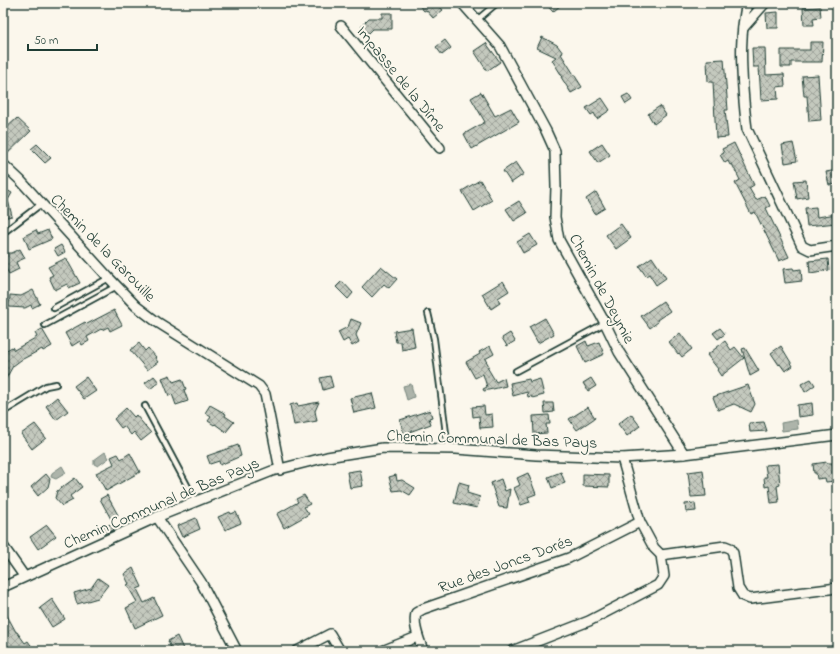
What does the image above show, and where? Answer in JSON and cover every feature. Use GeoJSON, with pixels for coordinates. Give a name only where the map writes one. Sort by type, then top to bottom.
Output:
{"type":"FeatureCollection","features":[{"type":"Feature","properties":{"kind":"street","name":"Chemin de Deymie"},"geometry":{"type":"LineString","coordinates":[[462,3],[500,46],[546,131],[555,151],[555,217],[559,240],[605,323],[619,352],[684,454]]}},
{"type":"Feature","properties":{"kind":"street"},"geometry":{"type":"LineString","coordinates":[[747,3],[740,57],[747,129],[802,246],[810,250],[837,246]]}},
{"type":"Feature","properties":{"kind":"street"},"geometry":{"type":"LineString","coordinates":[[743,28],[765,3]]}},
{"type":"Feature","properties":{"kind":"street","name":"Impasse de la Dîme"},"geometry":{"type":"LineString","coordinates":[[341,26],[440,148]]}},
{"type":"Feature","properties":{"kind":"street","name":"Chemin de la Garouille"},"geometry":{"type":"LineString","coordinates":[[3,164],[136,306],[157,322],[259,386],[265,394],[280,470]]}},
{"type":"Feature","properties":{"kind":"street","name":"Chemin Communal de Bas Pays"},"geometry":{"type":"LineString","coordinates":[[3,587],[24,576],[157,517],[272,471],[326,457],[383,448],[448,449],[536,455],[622,458],[684,454],[837,435]]}},
{"type":"Feature","properties":{"kind":"street"},"geometry":{"type":"LineString","coordinates":[[512,651],[589,621],[658,585],[664,576],[661,555],[654,548],[640,522],[622,458]]}},
{"type":"Feature","properties":{"kind":"street"},"geometry":{"type":"LineString","coordinates":[[157,517],[201,582],[237,651]]}},
{"type":"Feature","properties":{"kind":"street","name":"Rue des Joncs Dorés"},"geometry":{"type":"LineString","coordinates":[[423,651],[414,620],[416,613],[423,609],[569,558],[640,522]]}},
{"type":"Feature","properties":{"kind":"street"},"geometry":{"type":"LineString","coordinates":[[3,546],[24,576]]}},
{"type":"Feature","properties":{"kind":"street"},"geometry":{"type":"LineString","coordinates":[[661,555],[725,546],[730,548],[733,553],[738,588],[742,596],[750,599],[837,588]]}},
{"type":"Feature","properties":{"kind":"street"},"geometry":{"type":"LineString","coordinates":[[297,651],[330,634],[340,651]]}},
{"type":"Feature","properties":{"kind":"street"},"geometry":{"type":"LineString","coordinates":[[382,651],[418,637]]}},
{"type":"Feature","properties":{"kind":"lane"},"geometry":{"type":"LineString","coordinates":[[477,20],[497,3]]}},
{"type":"Feature","properties":{"kind":"lane"},"geometry":{"type":"LineString","coordinates":[[3,233],[42,204]]}},
{"type":"Feature","properties":{"kind":"lane"},"geometry":{"type":"LineString","coordinates":[[54,308],[109,278]]}},
{"type":"Feature","properties":{"kind":"lane"},"geometry":{"type":"LineString","coordinates":[[45,325],[117,286]]}},
{"type":"Feature","properties":{"kind":"lane"},"geometry":{"type":"LineString","coordinates":[[428,313],[434,339],[448,449]]}},
{"type":"Feature","properties":{"kind":"lane"},"geometry":{"type":"LineString","coordinates":[[516,371],[605,323]]}},
{"type":"Feature","properties":{"kind":"lane"},"geometry":{"type":"LineString","coordinates":[[3,412],[46,386],[56,384]]}},
{"type":"Feature","properties":{"kind":"lane"},"geometry":{"type":"LineString","coordinates":[[145,406],[196,502]]}},
{"type":"Feature","properties":{"kind":"shaded area"},"geometry":{"type":"Polygon","coordinates":[[[411,384],[414,397],[407,400],[403,386],[411,384]]]}},
{"type":"Feature","properties":{"kind":"shaded area"},"geometry":{"type":"Polygon","coordinates":[[[797,420],[798,429],[782,431],[781,423],[797,420]]]}},
{"type":"Feature","properties":{"kind":"shaded area"},"geometry":{"type":"Polygon","coordinates":[[[105,452],[109,458],[98,466],[94,464],[94,460],[105,452]]]}},
{"type":"Feature","properties":{"kind":"shaded area"},"geometry":{"type":"Polygon","coordinates":[[[62,466],[66,473],[56,479],[51,477],[52,473],[62,466]]]}},
{"type":"Feature","properties":{"kind":"building"},"geometry":{"type":"Polygon","coordinates":[[[417,3],[437,3],[443,10],[433,18],[417,3]]]}},
{"type":"Feature","properties":{"kind":"building"},"geometry":{"type":"Polygon","coordinates":[[[545,3],[563,3],[553,12],[545,3]]]}},
{"type":"Feature","properties":{"kind":"building"},"geometry":{"type":"Polygon","coordinates":[[[820,7],[821,17],[813,18],[814,25],[804,25],[803,8],[820,7]]]}},
{"type":"Feature","properties":{"kind":"building"},"geometry":{"type":"Polygon","coordinates":[[[778,12],[778,28],[767,28],[766,13],[778,12]]]}},
{"type":"Feature","properties":{"kind":"building"},"geometry":{"type":"Polygon","coordinates":[[[382,13],[392,13],[392,29],[373,29],[368,34],[361,26],[369,18],[382,18],[382,13]]]}},
{"type":"Feature","properties":{"kind":"building"},"geometry":{"type":"Polygon","coordinates":[[[542,37],[557,45],[582,87],[571,93],[552,60],[556,57],[537,48],[542,37]]]}},
{"type":"Feature","properties":{"kind":"building"},"geometry":{"type":"Polygon","coordinates":[[[445,40],[451,48],[442,55],[436,47],[445,40]]]}},
{"type":"Feature","properties":{"kind":"building"},"geometry":{"type":"Polygon","coordinates":[[[810,42],[823,42],[822,62],[791,62],[791,67],[781,67],[781,50],[810,50],[810,42]]]}},
{"type":"Feature","properties":{"kind":"building"},"geometry":{"type":"Polygon","coordinates":[[[486,43],[500,62],[487,71],[474,51],[486,43]]]}},
{"type":"Feature","properties":{"kind":"building"},"geometry":{"type":"Polygon","coordinates":[[[752,48],[765,48],[766,75],[784,74],[785,86],[777,87],[778,99],[761,100],[759,67],[753,67],[752,48]]]}},
{"type":"Feature","properties":{"kind":"building"},"geometry":{"type":"Polygon","coordinates":[[[724,59],[728,110],[725,110],[728,137],[716,138],[713,82],[708,82],[707,60],[724,59]]]}},
{"type":"Feature","properties":{"kind":"building"},"geometry":{"type":"Polygon","coordinates":[[[818,75],[821,120],[809,121],[807,96],[804,96],[802,76],[818,75]]]}},
{"type":"Feature","properties":{"kind":"building"},"geometry":{"type":"Polygon","coordinates":[[[481,92],[495,116],[511,108],[519,122],[472,149],[464,134],[485,122],[471,98],[481,92]]]}},
{"type":"Feature","properties":{"kind":"building"},"geometry":{"type":"Polygon","coordinates":[[[628,94],[632,100],[626,104],[622,97],[628,94]]]}},
{"type":"Feature","properties":{"kind":"building"},"geometry":{"type":"Polygon","coordinates":[[[602,98],[610,110],[597,119],[594,113],[591,115],[586,108],[602,98]]]}},
{"type":"Feature","properties":{"kind":"building"},"geometry":{"type":"Polygon","coordinates":[[[660,106],[666,115],[654,124],[648,114],[660,106]]]}},
{"type":"Feature","properties":{"kind":"building"},"geometry":{"type":"Polygon","coordinates":[[[17,118],[31,131],[3,158],[3,138],[8,133],[4,130],[17,118]]]}},
{"type":"Feature","properties":{"kind":"building"},"geometry":{"type":"Polygon","coordinates":[[[602,143],[610,155],[598,163],[590,151],[602,143]]]}},
{"type":"Feature","properties":{"kind":"building"},"geometry":{"type":"Polygon","coordinates":[[[734,143],[754,185],[749,188],[756,200],[765,196],[770,206],[766,208],[789,257],[779,261],[755,212],[751,214],[735,183],[740,180],[732,164],[730,165],[728,161],[725,163],[720,155],[724,153],[722,149],[734,143]]]}},
{"type":"Feature","properties":{"kind":"building"},"geometry":{"type":"Polygon","coordinates":[[[793,143],[797,161],[785,163],[782,145],[793,143]]]}},
{"type":"Feature","properties":{"kind":"building"},"geometry":{"type":"Polygon","coordinates":[[[37,144],[51,158],[45,163],[31,149],[37,144]]]}},
{"type":"Feature","properties":{"kind":"building"},"geometry":{"type":"Polygon","coordinates":[[[516,162],[524,174],[511,183],[503,171],[516,162]]]}},
{"type":"Feature","properties":{"kind":"building"},"geometry":{"type":"Polygon","coordinates":[[[837,170],[837,184],[829,185],[826,172],[837,170]]]}},
{"type":"Feature","properties":{"kind":"building"},"geometry":{"type":"Polygon","coordinates":[[[480,180],[492,200],[474,211],[462,191],[480,180]]]}},
{"type":"Feature","properties":{"kind":"building"},"geometry":{"type":"Polygon","coordinates":[[[806,180],[808,197],[797,199],[794,181],[806,180]]]}},
{"type":"Feature","properties":{"kind":"building"},"geometry":{"type":"Polygon","coordinates":[[[3,188],[12,193],[8,200],[12,216],[3,218],[3,188]]]}},
{"type":"Feature","properties":{"kind":"building"},"geometry":{"type":"Polygon","coordinates":[[[596,192],[605,208],[595,214],[586,199],[596,192]]]}},
{"type":"Feature","properties":{"kind":"building"},"geometry":{"type":"Polygon","coordinates":[[[519,201],[527,213],[514,221],[506,209],[519,201]]]}},
{"type":"Feature","properties":{"kind":"building"},"geometry":{"type":"Polygon","coordinates":[[[816,207],[817,217],[837,214],[837,223],[807,226],[805,208],[816,207]]]}},
{"type":"Feature","properties":{"kind":"building"},"geometry":{"type":"Polygon","coordinates":[[[621,224],[631,238],[616,249],[606,235],[621,224]]]}},
{"type":"Feature","properties":{"kind":"building"},"geometry":{"type":"Polygon","coordinates":[[[36,230],[38,234],[48,230],[52,239],[29,249],[24,236],[36,230]]]}},
{"type":"Feature","properties":{"kind":"building"},"geometry":{"type":"Polygon","coordinates":[[[530,234],[537,245],[523,253],[517,242],[530,234]]]}},
{"type":"Feature","properties":{"kind":"building"},"geometry":{"type":"Polygon","coordinates":[[[61,245],[65,252],[58,256],[54,249],[61,245]]]}},
{"type":"Feature","properties":{"kind":"building"},"geometry":{"type":"Polygon","coordinates":[[[20,249],[25,258],[16,262],[19,269],[9,274],[3,263],[3,253],[12,253],[20,249]]]}},
{"type":"Feature","properties":{"kind":"building"},"geometry":{"type":"Polygon","coordinates":[[[652,257],[666,278],[656,285],[649,274],[646,276],[639,266],[652,257]]]}},
{"type":"Feature","properties":{"kind":"building"},"geometry":{"type":"Polygon","coordinates":[[[66,258],[80,283],[69,288],[67,284],[55,290],[49,277],[53,275],[48,267],[66,258]]]}},
{"type":"Feature","properties":{"kind":"building"},"geometry":{"type":"Polygon","coordinates":[[[828,259],[829,270],[810,273],[809,261],[828,259]]]}},
{"type":"Feature","properties":{"kind":"building"},"geometry":{"type":"Polygon","coordinates":[[[381,266],[397,279],[389,288],[384,284],[372,297],[362,287],[381,266]]]}},
{"type":"Feature","properties":{"kind":"building"},"geometry":{"type":"Polygon","coordinates":[[[793,268],[794,270],[801,269],[802,281],[785,283],[783,269],[793,268]]]}},
{"type":"Feature","properties":{"kind":"building"},"geometry":{"type":"Polygon","coordinates":[[[342,281],[353,293],[348,299],[336,287],[342,281]]]}},
{"type":"Feature","properties":{"kind":"building"},"geometry":{"type":"Polygon","coordinates":[[[503,281],[509,291],[498,298],[500,303],[491,309],[482,294],[503,281]]]}},
{"type":"Feature","properties":{"kind":"building"},"geometry":{"type":"Polygon","coordinates":[[[33,290],[40,304],[32,308],[31,305],[25,308],[9,307],[10,295],[21,296],[33,290]]]}},
{"type":"Feature","properties":{"kind":"building"},"geometry":{"type":"Polygon","coordinates":[[[663,301],[670,311],[657,320],[658,322],[650,328],[641,316],[663,301]]]}},
{"type":"Feature","properties":{"kind":"building"},"geometry":{"type":"Polygon","coordinates":[[[114,310],[122,325],[110,331],[108,327],[102,330],[101,329],[87,337],[89,341],[82,345],[80,341],[72,346],[65,333],[85,322],[87,324],[114,310]]]}},
{"type":"Feature","properties":{"kind":"building"},"geometry":{"type":"Polygon","coordinates":[[[545,318],[554,334],[538,343],[529,327],[545,318]]]}},
{"type":"Feature","properties":{"kind":"building"},"geometry":{"type":"Polygon","coordinates":[[[351,319],[361,323],[356,335],[359,342],[352,346],[348,339],[343,342],[338,332],[348,327],[351,319]]]}},
{"type":"Feature","properties":{"kind":"building"},"geometry":{"type":"Polygon","coordinates":[[[412,328],[415,347],[402,350],[401,342],[396,342],[394,331],[412,328]]]}},
{"type":"Feature","properties":{"kind":"building"},"geometry":{"type":"Polygon","coordinates":[[[720,328],[725,334],[718,339],[713,333],[720,328]]]}},
{"type":"Feature","properties":{"kind":"building"},"geometry":{"type":"Polygon","coordinates":[[[42,329],[52,346],[43,351],[42,349],[13,366],[3,384],[3,352],[12,347],[14,350],[37,337],[35,333],[42,329]]]}},
{"type":"Feature","properties":{"kind":"building"},"geometry":{"type":"Polygon","coordinates":[[[510,333],[515,341],[507,346],[502,338],[510,333]]]}},
{"type":"Feature","properties":{"kind":"building"},"geometry":{"type":"Polygon","coordinates":[[[680,333],[692,349],[682,357],[669,342],[680,333]]]}},
{"type":"Feature","properties":{"kind":"building"},"geometry":{"type":"Polygon","coordinates":[[[586,341],[588,346],[599,342],[604,354],[585,363],[577,346],[586,341]]]}},
{"type":"Feature","properties":{"kind":"building"},"geometry":{"type":"Polygon","coordinates":[[[725,341],[731,350],[735,347],[744,358],[721,376],[717,370],[718,369],[707,355],[725,341]]]}},
{"type":"Feature","properties":{"kind":"building"},"geometry":{"type":"Polygon","coordinates":[[[139,343],[145,351],[148,348],[156,357],[155,358],[158,362],[147,370],[130,350],[139,343]]]}},
{"type":"Feature","properties":{"kind":"building"},"geometry":{"type":"Polygon","coordinates":[[[490,346],[494,354],[485,359],[489,366],[487,367],[496,382],[504,378],[506,386],[484,391],[483,389],[487,387],[483,374],[475,378],[466,362],[490,346]]]}},
{"type":"Feature","properties":{"kind":"building"},"geometry":{"type":"Polygon","coordinates":[[[781,346],[793,366],[785,371],[771,353],[781,346]]]}},
{"type":"Feature","properties":{"kind":"building"},"geometry":{"type":"Polygon","coordinates":[[[745,348],[759,371],[750,376],[742,349],[745,348]]]}},
{"type":"Feature","properties":{"kind":"building"},"geometry":{"type":"Polygon","coordinates":[[[170,375],[173,382],[182,379],[186,389],[184,390],[188,401],[176,405],[172,394],[169,396],[162,378],[170,375]]]}},
{"type":"Feature","properties":{"kind":"building"},"geometry":{"type":"Polygon","coordinates":[[[154,376],[159,382],[150,389],[145,383],[154,376]]]}},
{"type":"Feature","properties":{"kind":"building"},"geometry":{"type":"Polygon","coordinates":[[[330,376],[333,387],[323,390],[320,378],[330,376]]]}},
{"type":"Feature","properties":{"kind":"building"},"geometry":{"type":"Polygon","coordinates":[[[86,377],[96,391],[84,399],[74,386],[86,377]]]}},
{"type":"Feature","properties":{"kind":"building"},"geometry":{"type":"Polygon","coordinates":[[[591,378],[596,386],[588,391],[583,383],[591,378]]]}},
{"type":"Feature","properties":{"kind":"building"},"geometry":{"type":"Polygon","coordinates":[[[529,379],[530,382],[540,379],[544,395],[532,398],[531,396],[528,397],[527,392],[513,396],[510,383],[529,379]]]}},
{"type":"Feature","properties":{"kind":"building"},"geometry":{"type":"Polygon","coordinates":[[[811,379],[815,385],[805,392],[801,384],[811,379]]]}},
{"type":"Feature","properties":{"kind":"building"},"geometry":{"type":"Polygon","coordinates":[[[748,385],[755,404],[751,412],[734,404],[718,410],[713,397],[748,385]]]}},
{"type":"Feature","properties":{"kind":"building"},"geometry":{"type":"Polygon","coordinates":[[[372,393],[376,408],[354,413],[350,398],[372,393]]]}},
{"type":"Feature","properties":{"kind":"building"},"geometry":{"type":"Polygon","coordinates":[[[57,397],[68,411],[56,420],[46,406],[57,397]]]}},
{"type":"Feature","properties":{"kind":"building"},"geometry":{"type":"Polygon","coordinates":[[[319,402],[315,411],[317,421],[294,425],[290,405],[297,403],[298,406],[319,402]]]}},
{"type":"Feature","properties":{"kind":"building"},"geometry":{"type":"Polygon","coordinates":[[[544,403],[553,403],[554,412],[545,413],[544,403]]]}},
{"type":"Feature","properties":{"kind":"building"},"geometry":{"type":"Polygon","coordinates":[[[812,403],[813,415],[798,417],[797,405],[812,403]]]}},
{"type":"Feature","properties":{"kind":"building"},"geometry":{"type":"Polygon","coordinates":[[[210,405],[226,414],[225,416],[234,422],[226,432],[208,421],[211,417],[205,413],[210,405]]]}},
{"type":"Feature","properties":{"kind":"building"},"geometry":{"type":"Polygon","coordinates":[[[484,406],[485,415],[492,414],[493,427],[480,428],[479,416],[473,417],[472,407],[484,406]]]}},
{"type":"Feature","properties":{"kind":"building"},"geometry":{"type":"Polygon","coordinates":[[[588,407],[595,418],[577,430],[569,419],[588,407]]]}},
{"type":"Feature","properties":{"kind":"building"},"geometry":{"type":"Polygon","coordinates":[[[126,408],[134,417],[136,415],[151,433],[141,441],[134,432],[131,435],[124,426],[121,428],[114,419],[126,408]]]}},
{"type":"Feature","properties":{"kind":"building"},"geometry":{"type":"Polygon","coordinates":[[[430,410],[432,417],[429,418],[431,424],[404,434],[400,420],[430,410]]]}},
{"type":"Feature","properties":{"kind":"building"},"geometry":{"type":"Polygon","coordinates":[[[631,414],[640,426],[627,436],[618,424],[631,414]]]}},
{"type":"Feature","properties":{"kind":"building"},"geometry":{"type":"Polygon","coordinates":[[[549,415],[550,424],[546,424],[547,433],[534,434],[533,416],[549,415]]]}},
{"type":"Feature","properties":{"kind":"building"},"geometry":{"type":"Polygon","coordinates":[[[764,422],[767,431],[750,432],[749,423],[764,422]]]}},
{"type":"Feature","properties":{"kind":"building"},"geometry":{"type":"Polygon","coordinates":[[[35,424],[46,438],[32,449],[21,434],[35,424]]]}},
{"type":"Feature","properties":{"kind":"building"},"geometry":{"type":"Polygon","coordinates":[[[238,445],[241,456],[220,465],[219,461],[210,464],[207,456],[238,445]]]}},
{"type":"Feature","properties":{"kind":"building"},"geometry":{"type":"Polygon","coordinates":[[[130,453],[140,472],[106,491],[96,473],[114,464],[111,457],[118,454],[121,459],[130,453]]]}},
{"type":"Feature","properties":{"kind":"building"},"geometry":{"type":"Polygon","coordinates":[[[827,462],[833,463],[835,481],[826,482],[825,478],[817,479],[816,473],[814,473],[813,464],[827,462]]]}},
{"type":"Feature","properties":{"kind":"building"},"geometry":{"type":"Polygon","coordinates":[[[778,464],[780,485],[777,486],[779,502],[771,503],[769,486],[765,487],[764,477],[767,477],[765,465],[778,464]]]}},
{"type":"Feature","properties":{"kind":"building"},"geometry":{"type":"Polygon","coordinates":[[[360,470],[363,486],[350,488],[347,472],[360,470]]]}},
{"type":"Feature","properties":{"kind":"building"},"geometry":{"type":"Polygon","coordinates":[[[703,470],[706,496],[691,497],[688,472],[703,470]]]}},
{"type":"Feature","properties":{"kind":"building"},"geometry":{"type":"Polygon","coordinates":[[[561,472],[565,483],[552,488],[548,477],[561,472]]]}},
{"type":"Feature","properties":{"kind":"building"},"geometry":{"type":"Polygon","coordinates":[[[528,473],[536,494],[528,497],[530,502],[521,505],[514,488],[520,485],[517,478],[528,473]]]}},
{"type":"Feature","properties":{"kind":"building"},"geometry":{"type":"Polygon","coordinates":[[[46,474],[50,479],[48,487],[38,496],[31,487],[46,474]]]}},
{"type":"Feature","properties":{"kind":"building"},"geometry":{"type":"Polygon","coordinates":[[[583,474],[609,475],[609,487],[583,486],[583,474]]]}},
{"type":"Feature","properties":{"kind":"building"},"geometry":{"type":"Polygon","coordinates":[[[396,475],[397,481],[402,480],[415,488],[410,495],[401,490],[393,491],[389,477],[396,475]]]}},
{"type":"Feature","properties":{"kind":"building"},"geometry":{"type":"Polygon","coordinates":[[[75,478],[82,487],[70,496],[73,500],[62,506],[55,498],[57,491],[75,478]]]}},
{"type":"Feature","properties":{"kind":"building"},"geometry":{"type":"Polygon","coordinates":[[[501,479],[505,491],[510,489],[507,508],[499,507],[491,483],[501,479]]]}},
{"type":"Feature","properties":{"kind":"building"},"geometry":{"type":"Polygon","coordinates":[[[459,482],[469,485],[467,493],[480,497],[477,508],[454,503],[459,482]]]}},
{"type":"Feature","properties":{"kind":"building"},"geometry":{"type":"Polygon","coordinates":[[[107,495],[118,515],[111,519],[100,499],[107,495]]]}},
{"type":"Feature","properties":{"kind":"building"},"geometry":{"type":"Polygon","coordinates":[[[304,495],[310,504],[304,507],[309,514],[284,528],[277,514],[298,502],[296,499],[304,495]]]}},
{"type":"Feature","properties":{"kind":"building"},"geometry":{"type":"Polygon","coordinates":[[[695,503],[696,511],[686,512],[685,504],[695,503]]]}},
{"type":"Feature","properties":{"kind":"building"},"geometry":{"type":"Polygon","coordinates":[[[230,512],[231,514],[236,512],[241,523],[225,530],[218,517],[230,512]]]}},
{"type":"Feature","properties":{"kind":"building"},"geometry":{"type":"Polygon","coordinates":[[[196,518],[200,529],[182,537],[177,526],[196,518]]]}},
{"type":"Feature","properties":{"kind":"building"},"geometry":{"type":"Polygon","coordinates":[[[111,524],[114,530],[104,534],[101,528],[111,524]]]}},
{"type":"Feature","properties":{"kind":"building"},"geometry":{"type":"Polygon","coordinates":[[[47,525],[56,536],[38,549],[30,537],[47,525]]]}},
{"type":"Feature","properties":{"kind":"building"},"geometry":{"type":"Polygon","coordinates":[[[133,568],[142,587],[137,589],[144,603],[154,598],[162,615],[135,628],[126,608],[137,602],[127,585],[129,584],[124,574],[133,568]]]}},
{"type":"Feature","properties":{"kind":"building"},"geometry":{"type":"Polygon","coordinates":[[[98,578],[108,585],[98,598],[77,604],[74,593],[91,588],[98,578]]]}},
{"type":"Feature","properties":{"kind":"building"},"geometry":{"type":"Polygon","coordinates":[[[52,599],[65,619],[52,627],[40,608],[52,599]]]}},
{"type":"Feature","properties":{"kind":"building"},"geometry":{"type":"Polygon","coordinates":[[[3,608],[16,632],[25,643],[28,641],[35,651],[3,651],[3,608]]]}},
{"type":"Feature","properties":{"kind":"building"},"geometry":{"type":"Polygon","coordinates":[[[177,636],[184,651],[172,651],[168,641],[177,636]]]}}]}
